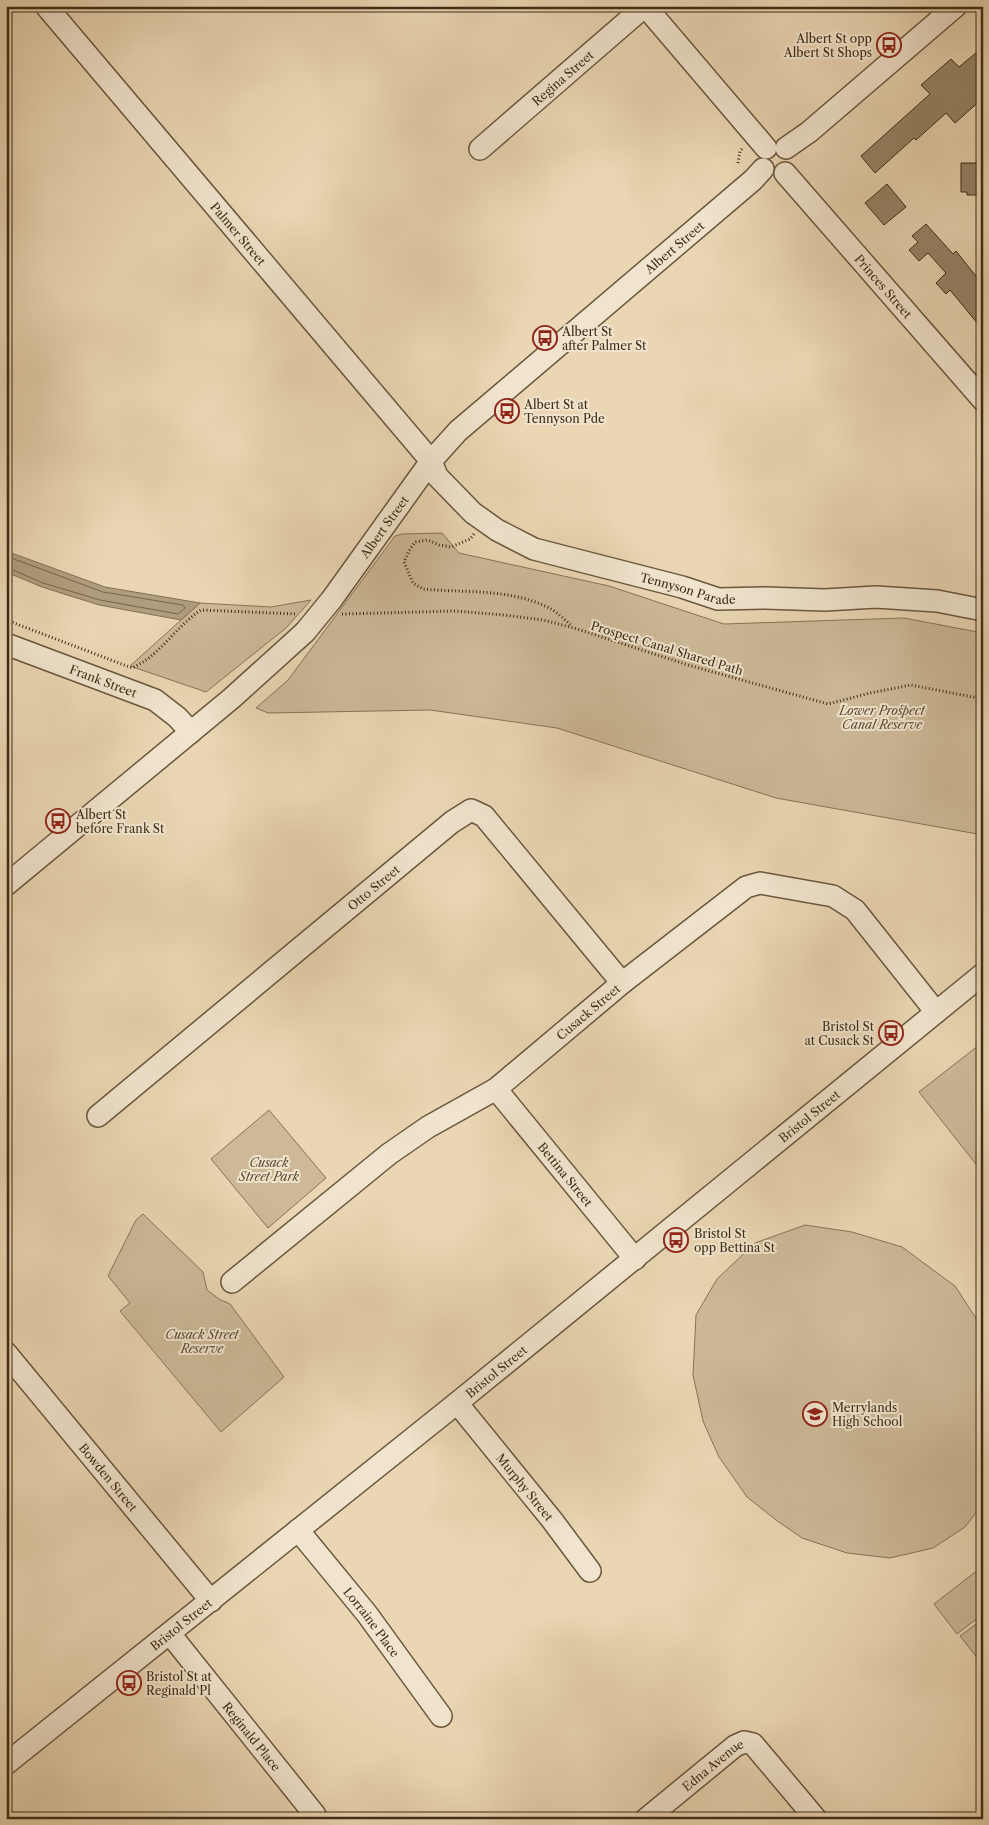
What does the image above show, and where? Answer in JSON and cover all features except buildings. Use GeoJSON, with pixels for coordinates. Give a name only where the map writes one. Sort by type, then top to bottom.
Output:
{"type":"FeatureCollection","features":[{"type":"Feature","properties":{"kind":"street","name":"Palmer Street"},"geometry":{"type":"LineString","coordinates":[[46,6],[431,461]]}},
{"type":"Feature","properties":{"kind":"street"},"geometry":{"type":"LineString","coordinates":[[645,6],[776,148],[791,158],[791,164],[785,173],[774,176],[762,169],[760,157],[776,148],[809,132],[956,6]]}},
{"type":"Feature","properties":{"kind":"street","name":"Regina Street"},"geometry":{"type":"LineString","coordinates":[[480,150],[645,6]]}},
{"type":"Feature","properties":{"kind":"street","name":"Albert Street"},"geometry":{"type":"LineString","coordinates":[[6,885],[262,672],[300,623],[337,607],[431,461],[458,431],[753,180],[762,169]]}},
{"type":"Feature","properties":{"kind":"street","name":"Princes Street"},"geometry":{"type":"LineString","coordinates":[[785,173],[983,400]]}},
{"type":"Feature","properties":{"kind":"street","name":"Tennyson Parade"},"geometry":{"type":"LineString","coordinates":[[431,461],[437,476],[462,503],[497,530],[534,549],[682,587],[718,599],[825,600],[876,597],[937,601],[983,610]]}},
{"type":"Feature","properties":{"kind":"street","name":"Frank Street"},"geometry":{"type":"LineString","coordinates":[[6,644],[155,700],[177,717],[191,732]]}},
{"type":"Feature","properties":{"kind":"street","name":"Otto Street"},"geometry":{"type":"LineString","coordinates":[[98,1116],[444,828],[470,810],[484,816],[622,983]]}},
{"type":"Feature","properties":{"kind":"street","name":"Cusack Street"},"geometry":{"type":"LineString","coordinates":[[232,1282],[389,1154],[428,1127],[496,1089],[622,983],[746,887],[760,884],[833,896],[855,910],[936,1012]]}},
{"type":"Feature","properties":{"kind":"street","name":"Bristol Street"},"geometry":{"type":"LineString","coordinates":[[6,1764],[457,1403],[983,974]]}},
{"type":"Feature","properties":{"kind":"street","name":"Bettina Street"},"geometry":{"type":"LineString","coordinates":[[496,1089],[635,1259]]}},
{"type":"Feature","properties":{"kind":"street","name":"Bowden Street"},"geometry":{"type":"LineString","coordinates":[[6,1353],[211,1601]]}},
{"type":"Feature","properties":{"kind":"street","name":"Murphy Street"},"geometry":{"type":"LineString","coordinates":[[457,1403],[552,1520],[590,1571]]}},
{"type":"Feature","properties":{"kind":"street","name":"Lorraine Place"},"geometry":{"type":"LineString","coordinates":[[298,1530],[367,1614],[441,1716]]}},
{"type":"Feature","properties":{"kind":"street","name":"Reginald Place"},"geometry":{"type":"LineString","coordinates":[[170,1634],[315,1815]]}},
{"type":"Feature","properties":{"kind":"street","name":"Edna Avenue"},"geometry":{"type":"LineString","coordinates":[[646,1819],[735,1746],[744,1742],[753,1744],[816,1819]]}},
{"type":"Feature","properties":{"kind":"path"},"geometry":{"type":"LineString","coordinates":[[484,521],[470,539],[451,547],[439,545],[428,540],[415,542],[404,562],[413,583],[422,589],[495,593],[528,600],[551,609],[574,628]]}},
{"type":"Feature","properties":{"kind":"path","name":"Prospect Canal Shared Path"},"geometry":{"type":"LineString","coordinates":[[337,607],[455,611],[543,620],[574,628],[688,665],[828,704],[911,684],[983,699]]}},
{"type":"Feature","properties":{"kind":"path"},"geometry":{"type":"LineString","coordinates":[[6,620],[132,668],[144,663],[190,617],[202,610],[300,623]]}},
{"type":"Feature","properties":{"kind":"green space","name":"Lower Prospect Canal Reserve"},"geometry":{"type":"Polygon","coordinates":[[[442,533],[459,553],[609,586],[724,624],[904,618],[983,633],[983,835],[776,798],[557,728],[430,710],[268,713],[256,708],[288,680],[395,536],[402,534],[442,533]]]}},
{"type":"Feature","properties":{"kind":"green space"},"geometry":{"type":"Polygon","coordinates":[[[311,600],[286,628],[206,692],[130,666],[200,603],[271,607],[311,600]]]}},
{"type":"Feature","properties":{"kind":"green space"},"geometry":{"type":"Polygon","coordinates":[[[983,1042],[983,1173],[919,1092],[983,1042]]]}},
{"type":"Feature","properties":{"kind":"green space","name":"Cusack Street Park"},"geometry":{"type":"Polygon","coordinates":[[[269,1110],[326,1178],[268,1228],[211,1159],[269,1110]]]}},
{"type":"Feature","properties":{"kind":"green space","name":"Cusack Street Reserve"},"geometry":{"type":"Polygon","coordinates":[[[143,1214],[203,1272],[207,1290],[230,1304],[284,1377],[221,1432],[120,1311],[130,1303],[108,1276],[136,1220],[143,1214]]]}},
{"type":"Feature","properties":{"kind":"green space"},"geometry":{"type":"Polygon","coordinates":[[[805,1225],[852,1232],[902,1247],[955,1286],[983,1329],[983,1504],[965,1527],[933,1548],[890,1558],[847,1553],[802,1538],[747,1497],[719,1457],[703,1421],[693,1375],[696,1315],[717,1279],[755,1243],[805,1225]]]}},
{"type":"Feature","properties":{"kind":"green space"},"geometry":{"type":"Polygon","coordinates":[[[983,1566],[983,1614],[957,1634],[934,1604],[983,1566]]]}},
{"type":"Feature","properties":{"kind":"green space"},"geometry":{"type":"Polygon","coordinates":[[[983,1619],[983,1665],[960,1636],[983,1619]]]}},
{"type":"Feature","properties":{"kind":"water"},"geometry":{"type":"Polygon","coordinates":[[[6,551],[105,587],[200,603],[181,620],[99,605],[42,587],[6,572],[6,551]]]}},
{"type":"Feature","properties":{"kind":"place","name":"Albert St opp Albert St Shops"},"geometry":{"type":"Point","coordinates":[889,45]}},
{"type":"Feature","properties":{"kind":"place","name":"Albert St after Palmer St"},"geometry":{"type":"Point","coordinates":[545,338]}},
{"type":"Feature","properties":{"kind":"place","name":"Albert St at Tennyson Pde"},"geometry":{"type":"Point","coordinates":[507,411]}},
{"type":"Feature","properties":{"kind":"place","name":"Albert St before Frank St"},"geometry":{"type":"Point","coordinates":[58,821]}},
{"type":"Feature","properties":{"kind":"place","name":"Bristol St at Cusack St"},"geometry":{"type":"Point","coordinates":[891,1033]}},
{"type":"Feature","properties":{"kind":"place","name":"Bristol St opp Bettina St"},"geometry":{"type":"Point","coordinates":[676,1240]}},
{"type":"Feature","properties":{"kind":"place","name":"Merrylands High School"},"geometry":{"type":"Point","coordinates":[815,1414]}},
{"type":"Feature","properties":{"kind":"place","name":"Bristol St at Reginald Pl"},"geometry":{"type":"Point","coordinates":[129,1683]}}]}
